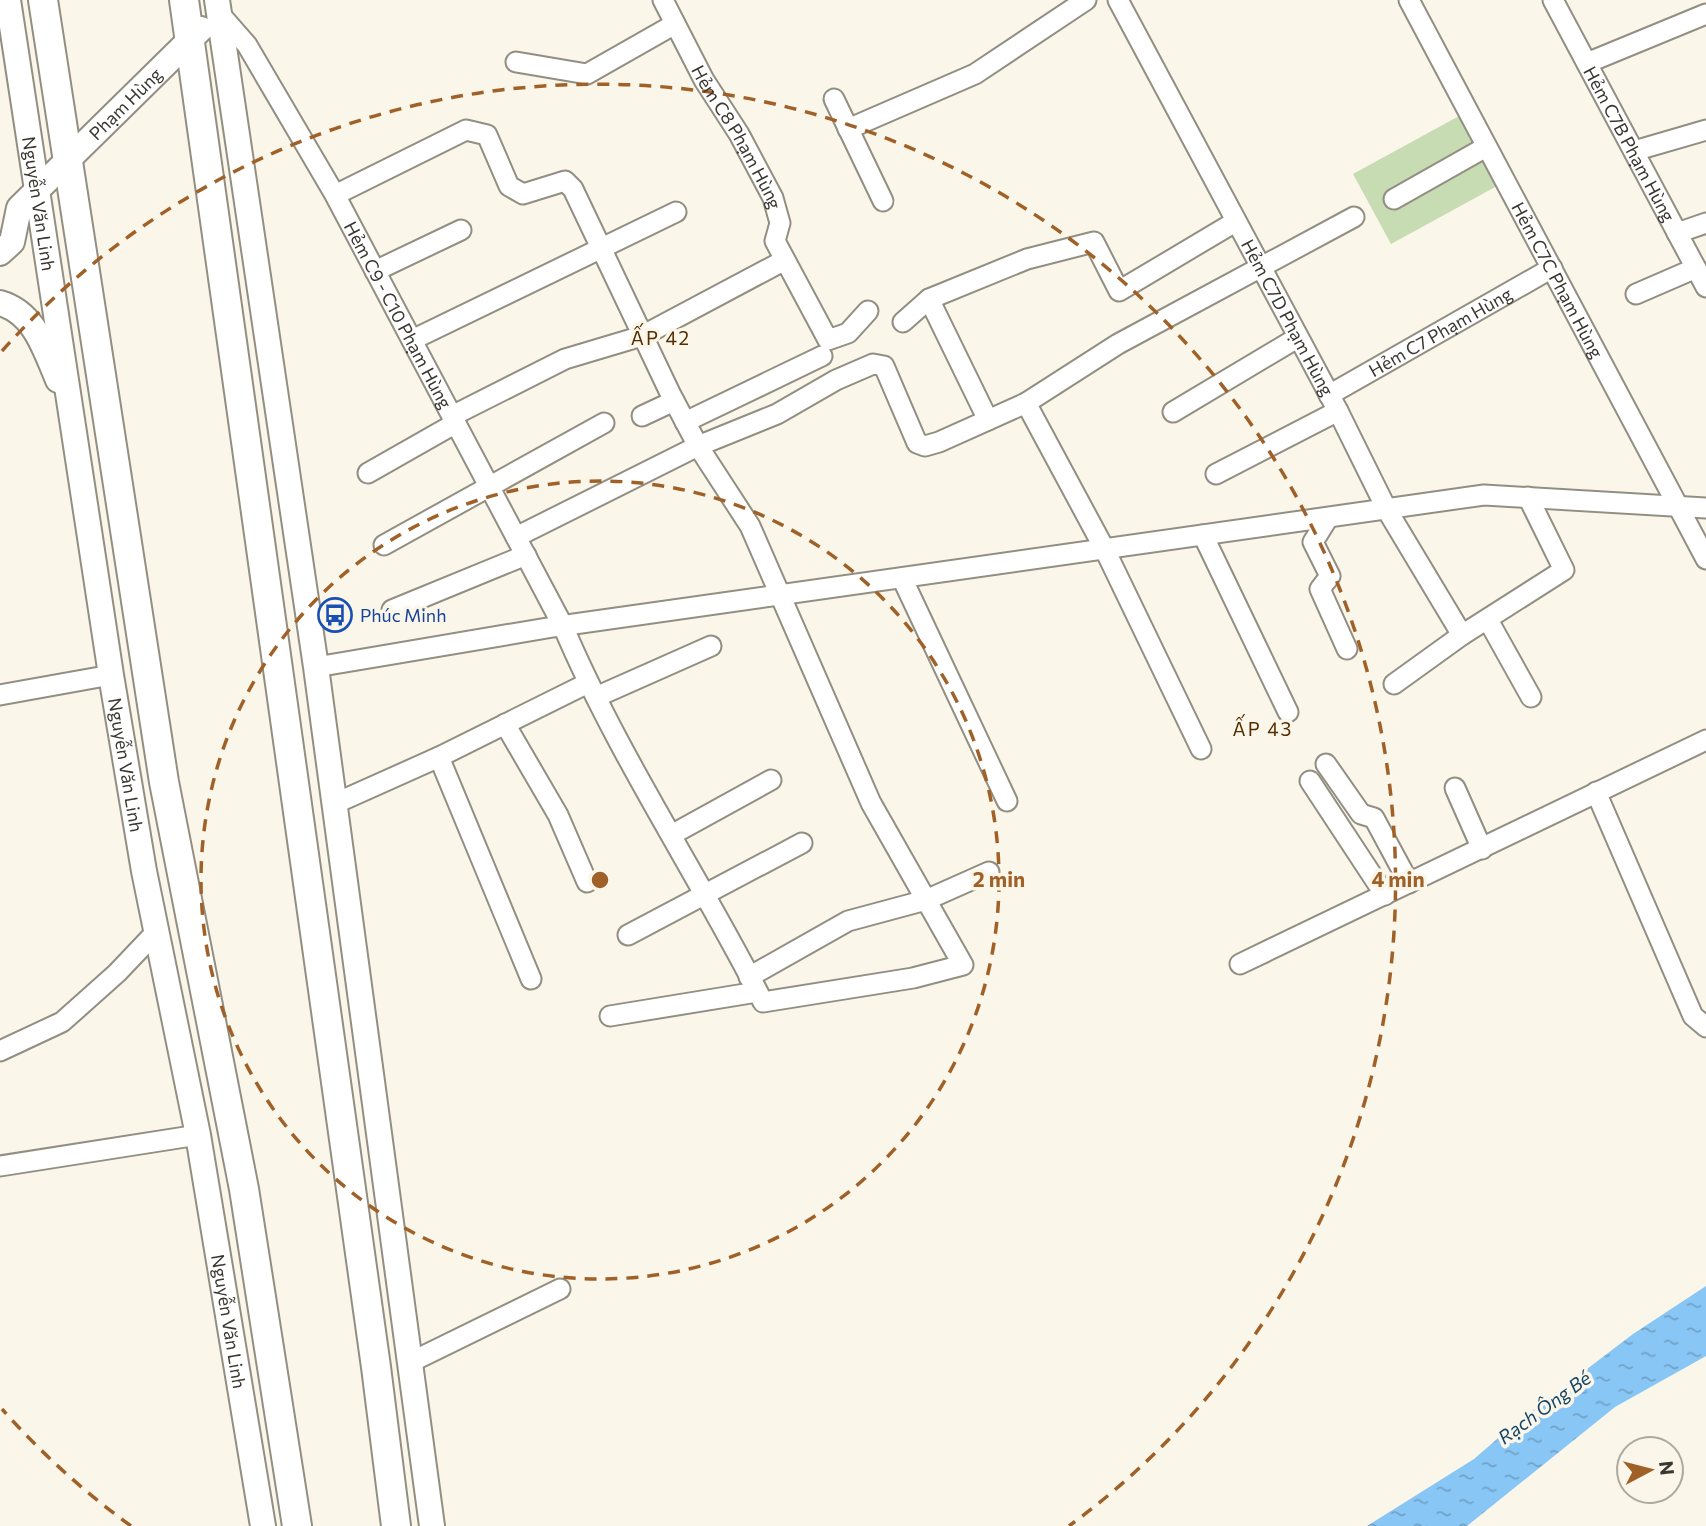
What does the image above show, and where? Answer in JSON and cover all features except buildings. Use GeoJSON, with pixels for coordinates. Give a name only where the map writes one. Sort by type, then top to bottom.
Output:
{"type":"FeatureCollection","features":[{"type":"Feature","properties":{"kind":"highway","name":"Nguyễn Văn Linh"},"geometry":{"type":"LineString","coordinates":[[43,0],[164,782],[244,1189],[297,1526]]}},
{"type":"Feature","properties":{"kind":"highway"},"geometry":{"type":"LineString","coordinates":[[184,0],[396,1526]]}},
{"type":"Feature","properties":{"kind":"main road","name":"Nguyễn Văn Linh"},"geometry":{"type":"LineString","coordinates":[[8,0],[111,675],[156,932],[198,1135],[263,1526]]}},
{"type":"Feature","properties":{"kind":"main road","name":"Phạm Hùng"},"geometry":{"type":"LineString","coordinates":[[0,253],[12,242],[10,210],[68,159],[190,40],[223,4]]}},
{"type":"Feature","properties":{"kind":"main road"},"geometry":{"type":"LineString","coordinates":[[223,4],[432,1526]]}},
{"type":"Feature","properties":{"kind":"main road"},"geometry":{"type":"LineString","coordinates":[[0,303],[20,312],[40,337],[73,416]]}},
{"type":"Feature","properties":{"kind":"street","name":"Hẻm C8 Phạm Hùng"},"geometry":{"type":"LineString","coordinates":[[663,0],[704,80],[739,134],[773,198],[780,223],[775,241],[783,261],[828,340],[848,332],[868,311]]}},
{"type":"Feature","properties":{"kind":"street"},"geometry":{"type":"LineString","coordinates":[[848,129],[975,74],[1086,0]]}},
{"type":"Feature","properties":{"kind":"street","name":"Hẻm C7D Phạm Hùng"},"geometry":{"type":"LineString","coordinates":[[1118,0],[1333,403],[1387,510],[1462,635]]}},
{"type":"Feature","properties":{"kind":"street","name":"Hẻm C7C Phạm Hùng"},"geometry":{"type":"LineString","coordinates":[[1409,0],[1706,559]]}},
{"type":"Feature","properties":{"kind":"street","name":"Hẻm C7B Phạm Hùng"},"geometry":{"type":"LineString","coordinates":[[1553,0],[1706,287]]}},
{"type":"Feature","properties":{"kind":"street","name":"Hẻm C9 - C10 Phạm Hùng"},"geometry":{"type":"LineString","coordinates":[[223,4],[335,195],[564,626],[592,690],[756,990]]}},
{"type":"Feature","properties":{"kind":"street"},"geometry":{"type":"LineString","coordinates":[[1587,63],[1706,14]]}},
{"type":"Feature","properties":{"kind":"street"},"geometry":{"type":"LineString","coordinates":[[516,62],[587,74],[676,24]]}},
{"type":"Feature","properties":{"kind":"street"},"geometry":{"type":"LineString","coordinates":[[834,99],[883,201]]}},
{"type":"Feature","properties":{"kind":"street"},"geometry":{"type":"LineString","coordinates":[[335,195],[466,130],[487,135],[509,186],[523,194],[565,181],[573,189],[674,401],[698,446],[750,527],[871,803],[963,965],[913,978],[756,990],[610,1016]]}},
{"type":"Feature","properties":{"kind":"street"},"geometry":{"type":"LineString","coordinates":[[1634,151],[1706,130]]}},
{"type":"Feature","properties":{"kind":"street"},"geometry":{"type":"LineString","coordinates":[[1394,198],[1486,147]]}},
{"type":"Feature","properties":{"kind":"street"},"geometry":{"type":"LineString","coordinates":[[412,340],[676,212]]}},
{"type":"Feature","properties":{"kind":"street"},"geometry":{"type":"LineString","coordinates":[[516,537],[698,446],[777,414],[836,380],[873,364],[884,366],[921,446],[939,442],[1026,403],[1118,344],[1354,217]]}},
{"type":"Feature","properties":{"kind":"street"},"geometry":{"type":"LineString","coordinates":[[903,322],[929,299],[1027,259],[1094,242],[1119,291],[1235,222]]}},
{"type":"Feature","properties":{"kind":"street"},"geometry":{"type":"LineString","coordinates":[[1677,233],[1706,223]]}},
{"type":"Feature","properties":{"kind":"street"},"geometry":{"type":"LineString","coordinates":[[375,271],[461,230]]}},
{"type":"Feature","properties":{"kind":"street"},"geometry":{"type":"LineString","coordinates":[[368,473],[454,419],[565,359],[642,336],[783,261]]}},
{"type":"Feature","properties":{"kind":"street","name":"Hẻm C7 Phạm Hùng"},"geometry":{"type":"LineString","coordinates":[[1216,474],[1552,268]]}},
{"type":"Feature","properties":{"kind":"street"},"geometry":{"type":"LineString","coordinates":[[1636,294],[1696,268]]}},
{"type":"Feature","properties":{"kind":"street"},"geometry":{"type":"LineString","coordinates":[[929,299],[988,420]]}},
{"type":"Feature","properties":{"kind":"street"},"geometry":{"type":"LineString","coordinates":[[1173,412],[1297,338]]}},
{"type":"Feature","properties":{"kind":"street"},"geometry":{"type":"LineString","coordinates":[[685,422],[822,356]]}},
{"type":"Feature","properties":{"kind":"street"},"geometry":{"type":"LineString","coordinates":[[642,416],[674,401]]}},
{"type":"Feature","properties":{"kind":"street"},"geometry":{"type":"LineString","coordinates":[[1026,403],[1104,548],[1201,749]]}},
{"type":"Feature","properties":{"kind":"street"},"geometry":{"type":"LineString","coordinates":[[384,545],[604,423]]}},
{"type":"Feature","properties":{"kind":"street"},"geometry":{"type":"LineString","coordinates":[[316,667],[564,626],[1484,495],[1706,508]]}},
{"type":"Feature","properties":{"kind":"street"},"geometry":{"type":"LineString","coordinates":[[1394,684],[1462,635],[1564,570],[1528,497]]}},
{"type":"Feature","properties":{"kind":"street"},"geometry":{"type":"LineString","coordinates":[[1328,518],[1313,542],[1330,576],[1320,589],[1347,649]]}},
{"type":"Feature","properties":{"kind":"street"},"geometry":{"type":"LineString","coordinates":[[1203,536],[1288,712]]}},
{"type":"Feature","properties":{"kind":"street"},"geometry":{"type":"LineString","coordinates":[[392,610],[526,555]]}},
{"type":"Feature","properties":{"kind":"street"},"geometry":{"type":"LineString","coordinates":[[902,578],[1007,801]]}},
{"type":"Feature","properties":{"kind":"street"},"geometry":{"type":"LineString","coordinates":[[1488,620],[1531,697]]}},
{"type":"Feature","properties":{"kind":"street"},"geometry":{"type":"LineString","coordinates":[[334,804],[505,724],[711,646]]}},
{"type":"Feature","properties":{"kind":"street"},"geometry":{"type":"LineString","coordinates":[[0,695],[111,675]]}},
{"type":"Feature","properties":{"kind":"street"},"geometry":{"type":"LineString","coordinates":[[505,724],[558,816],[587,882]]}},
{"type":"Feature","properties":{"kind":"street"},"geometry":{"type":"LineString","coordinates":[[1240,964],[1706,740]]}},
{"type":"Feature","properties":{"kind":"street"},"geometry":{"type":"LineString","coordinates":[[439,757],[531,979]]}},
{"type":"Feature","properties":{"kind":"street"},"geometry":{"type":"LineString","coordinates":[[1326,764],[1361,814],[1374,818],[1409,883]]}},
{"type":"Feature","properties":{"kind":"street"},"geometry":{"type":"LineString","coordinates":[[673,834],[771,780]]}},
{"type":"Feature","properties":{"kind":"street"},"geometry":{"type":"LineString","coordinates":[[1310,780],[1385,895]]}},
{"type":"Feature","properties":{"kind":"street"},"geometry":{"type":"LineString","coordinates":[[1455,788],[1482,849]]}},
{"type":"Feature","properties":{"kind":"street"},"geometry":{"type":"LineString","coordinates":[[1596,792],[1693,1016],[1706,1027]]}},
{"type":"Feature","properties":{"kind":"street"},"geometry":{"type":"LineString","coordinates":[[628,935],[802,843]]}},
{"type":"Feature","properties":{"kind":"street"},"geometry":{"type":"LineString","coordinates":[[756,990],[848,921],[868,918],[926,900],[989,872]]}},
{"type":"Feature","properties":{"kind":"street"},"geometry":{"type":"LineString","coordinates":[[0,1051],[61,1022],[117,973],[156,932]]}},
{"type":"Feature","properties":{"kind":"street"},"geometry":{"type":"LineString","coordinates":[[0,1166],[198,1135]]}},
{"type":"Feature","properties":{"kind":"street"},"geometry":{"type":"LineString","coordinates":[[411,1362],[560,1289]]}},
{"type":"Feature","properties":{"kind":"green space"},"geometry":{"type":"Polygon","coordinates":[[[1459,116],[1497,186],[1391,244],[1353,174],[1459,116]]]}},
{"type":"Feature","properties":{"kind":"water","name":"Rạch Ông Bé"},"geometry":{"type":"Polygon","coordinates":[[[1706,1286],[1706,1356],[1615,1407],[1467,1526],[1367,1526],[1474,1459],[1511,1427],[1633,1334],[1706,1286]]]}},
{"type":"Feature","properties":{"kind":"place","name":"Phúc Minh"},"geometry":{"type":"Point","coordinates":[335,615]}},
{"type":"Feature","properties":{"kind":"district","name":"ẤP 42"},"geometry":{"type":"Point","coordinates":[661,337]}},
{"type":"Feature","properties":{"kind":"district","name":"ẤP 43"},"geometry":{"type":"Point","coordinates":[1263,728]}}]}
